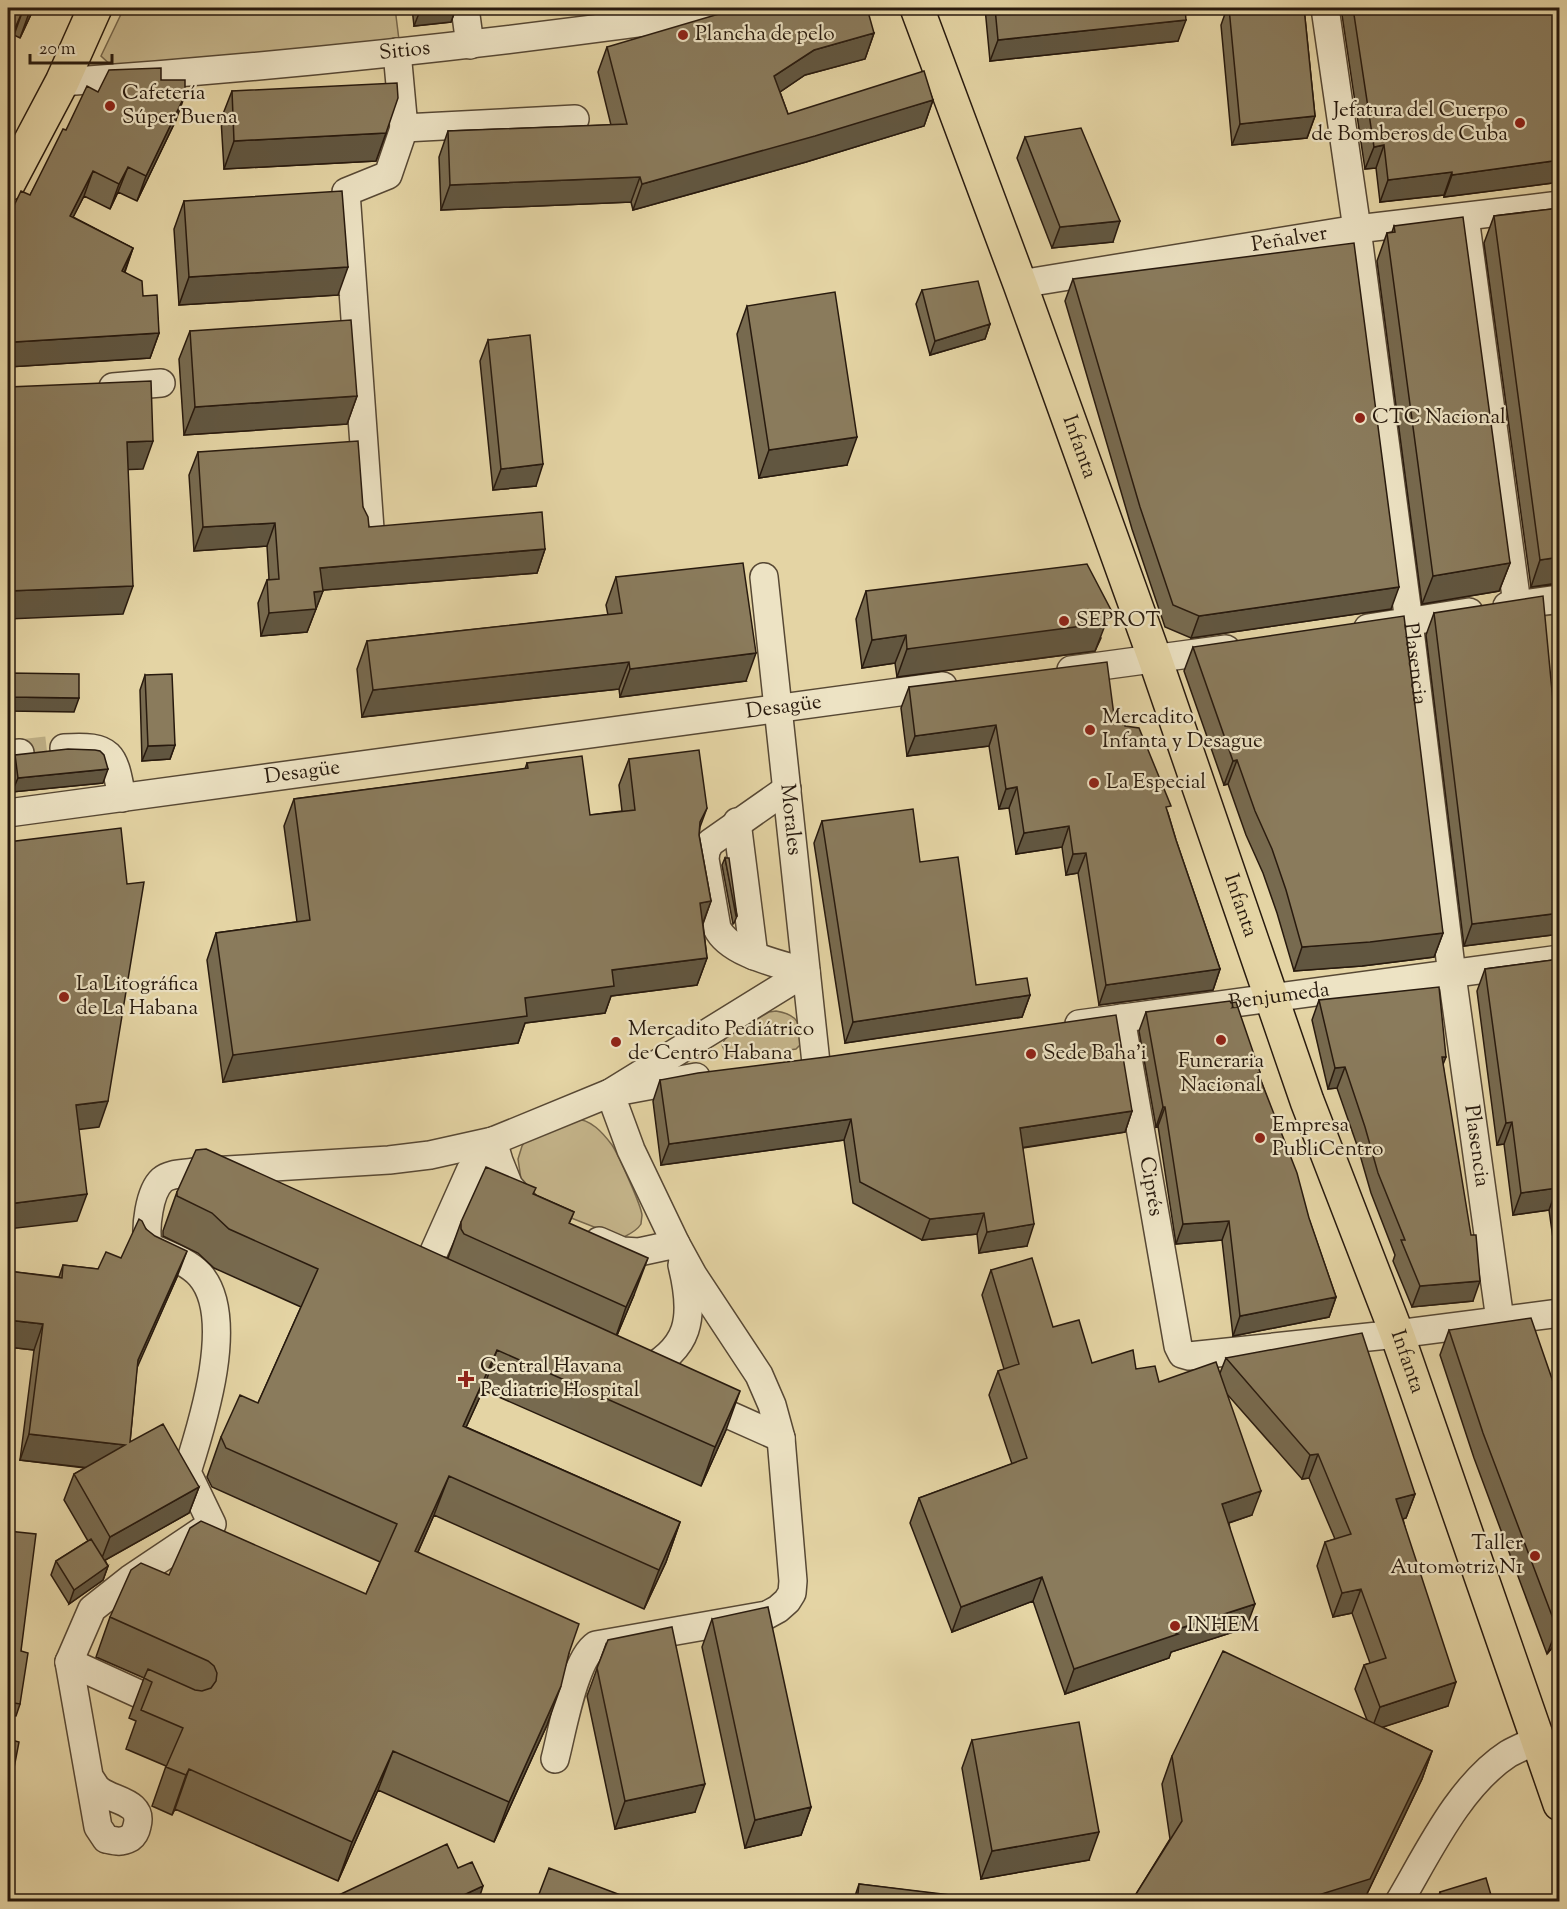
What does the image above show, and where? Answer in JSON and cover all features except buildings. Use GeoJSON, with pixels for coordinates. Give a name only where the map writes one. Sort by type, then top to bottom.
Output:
{"type":"FeatureCollection","features":[{"type":"Feature","properties":{"kind":"main road"},"geometry":{"type":"LineString","coordinates":[[10,173],[62,82],[95,8]]}},
{"type":"Feature","properties":{"kind":"main road","name":"Infanta"},"geometry":{"type":"LineString","coordinates":[[917,8],[1020,284],[1155,659],[1307,1101],[1397,1334],[1559,1798]]}},
{"type":"Feature","properties":{"kind":"street"},"geometry":{"type":"LineString","coordinates":[[465,8],[470,45]]}},
{"type":"Feature","properties":{"kind":"street","name":"Sitios"},"geometry":{"type":"LineString","coordinates":[[62,82],[189,73],[470,45],[682,12],[746,8]]}},
{"type":"Feature","properties":{"kind":"street","name":"Plasencia"},"geometry":{"type":"LineString","coordinates":[[1325,8],[1357,229],[1409,622],[1452,975],[1500,1320]]}},
{"type":"Feature","properties":{"kind":"street"},"geometry":{"type":"LineString","coordinates":[[370,529],[346,192],[388,175],[404,128],[397,52]]}},
{"type":"Feature","properties":{"kind":"street"},"geometry":{"type":"LineString","coordinates":[[404,128],[575,118]]}},
{"type":"Feature","properties":{"kind":"street","name":"Peñalver"},"geometry":{"type":"LineString","coordinates":[[1020,284],[1357,229],[1560,205]]}},
{"type":"Feature","properties":{"kind":"street"},"geometry":{"type":"LineString","coordinates":[[1465,217],[1517,604]]}},
{"type":"Feature","properties":{"kind":"street"},"geometry":{"type":"LineString","coordinates":[[90,389],[160,384]]}},
{"type":"Feature","properties":{"kind":"street","name":"Morales"},"geometry":{"type":"LineString","coordinates":[[764,577],[816,1062]]}},
{"type":"Feature","properties":{"kind":"street"},"geometry":{"type":"LineString","coordinates":[[1340,632],[1560,599]]}},
{"type":"Feature","properties":{"kind":"street"},"geometry":{"type":"LineString","coordinates":[[1049,673],[1247,646]]}},
{"type":"Feature","properties":{"kind":"street","name":"Desagüe"},"geometry":{"type":"LineString","coordinates":[[8,813],[966,683]]}},
{"type":"Feature","properties":{"kind":"street"},"geometry":{"type":"LineString","coordinates":[[64,748],[99,749],[108,754],[117,768],[122,798]]}},
{"type":"Feature","properties":{"kind":"street"},"geometry":{"type":"LineString","coordinates":[[787,789],[710,843],[705,860],[720,936],[754,956],[806,972]]}},
{"type":"Feature","properties":{"kind":"street"},"geometry":{"type":"LineString","coordinates":[[737,822],[754,956]]}},
{"type":"Feature","properties":{"kind":"street","name":"Benjumeda"},"geometry":{"type":"LineString","coordinates":[[1051,1028],[1560,959]]}},
{"type":"Feature","properties":{"kind":"street"},"geometry":{"type":"LineString","coordinates":[[90,1778],[69,1662],[92,1609],[212,1524],[187,1472],[213,1376],[216,1338],[215,1303],[211,1291],[199,1274],[189,1266],[148,1244],[150,1204],[162,1180],[173,1175],[194,1173],[389,1160],[430,1155],[493,1141],[610,1093],[806,972]]}},
{"type":"Feature","properties":{"kind":"street","name":"Ciprés"},"geometry":{"type":"LineString","coordinates":[[1121,1018],[1178,1346],[1182,1353],[1189,1356],[1397,1334]]}},
{"type":"Feature","properties":{"kind":"street"},"geometry":{"type":"LineString","coordinates":[[610,1093],[710,1075]]}},
{"type":"Feature","properties":{"kind":"street"},"geometry":{"type":"LineString","coordinates":[[555,1759],[578,1670],[590,1649],[596,1645],[767,1615],[788,1601],[792,1593],[793,1568],[781,1438],[772,1405],[759,1375],[693,1275],[676,1244],[631,1150],[610,1093]]}},
{"type":"Feature","properties":{"kind":"street"},"geometry":{"type":"LineString","coordinates":[[493,1141],[509,1186],[530,1211],[548,1220]]}},
{"type":"Feature","properties":{"kind":"street"},"geometry":{"type":"LineString","coordinates":[[408,1269],[450,1288],[432,1270],[432,1256],[470,1171],[493,1141]]}},
{"type":"Feature","properties":{"kind":"street"},"geometry":{"type":"LineString","coordinates":[[194,1173],[237,1192]]}},
{"type":"Feature","properties":{"kind":"street"},"geometry":{"type":"LineString","coordinates":[[575,1231],[622,1251],[639,1252],[676,1244]]}},
{"type":"Feature","properties":{"kind":"street"},"geometry":{"type":"LineString","coordinates":[[676,1244],[688,1295],[686,1329],[670,1355],[648,1378],[781,1438]]}},
{"type":"Feature","properties":{"kind":"street"},"geometry":{"type":"LineString","coordinates":[[1397,1334],[1560,1313]]}},
{"type":"Feature","properties":{"kind":"street"},"geometry":{"type":"LineString","coordinates":[[69,1662],[187,1715]]}},
{"type":"Feature","properties":{"kind":"street"},"geometry":{"type":"LineString","coordinates":[[1399,1902],[1448,1818],[1465,1795],[1507,1755],[1537,1740]]}},
{"type":"Feature","properties":{"kind":"shaded area"},"geometry":{"type":"Polygon","coordinates":[[[124,8],[395,8],[399,40],[114,68],[101,56],[124,8]]]}},
{"type":"Feature","properties":{"kind":"shaded area"},"geometry":{"type":"Polygon","coordinates":[[[1559,614],[1559,776],[1534,617],[1559,614]]]}},
{"type":"Feature","properties":{"kind":"shaded area"},"geometry":{"type":"Polygon","coordinates":[[[776,1011],[789,1015],[797,1021],[801,1044],[796,1049],[738,1058],[727,1056],[722,1045],[726,1037],[769,1012],[776,1011]]]}},
{"type":"Feature","properties":{"kind":"shaded area"},"geometry":{"type":"Polygon","coordinates":[[[575,1119],[591,1124],[612,1145],[638,1201],[642,1215],[641,1224],[635,1231],[622,1238],[556,1212],[530,1196],[521,1179],[518,1159],[529,1134],[575,1119]]]}},
{"type":"Feature","properties":{"kind":"tunnel"},"geometry":{"type":"LineString","coordinates":[[20,753],[64,748]]}},
{"type":"Feature","properties":{"kind":"place","name":"Plancha de pelo"},"geometry":{"type":"Point","coordinates":[683,35]}},
{"type":"Feature","properties":{"kind":"place","name":"Cafetería Súper Buena"},"geometry":{"type":"Point","coordinates":[110,106]}},
{"type":"Feature","properties":{"kind":"place","name":"Jefatura del Cuerpo de Bomberos de Cuba"},"geometry":{"type":"Point","coordinates":[1520,123]}},
{"type":"Feature","properties":{"kind":"place","name":"CTC Nacional"},"geometry":{"type":"Point","coordinates":[1360,418]}},
{"type":"Feature","properties":{"kind":"place","name":"SEPROT"},"geometry":{"type":"Point","coordinates":[1064,621]}},
{"type":"Feature","properties":{"kind":"place","name":"Mercadito Infanta y Desague"},"geometry":{"type":"Point","coordinates":[1090,730]}},
{"type":"Feature","properties":{"kind":"place","name":"La Especial"},"geometry":{"type":"Point","coordinates":[1094,783]}},
{"type":"Feature","properties":{"kind":"place","name":"La Litográfica de La Habana"},"geometry":{"type":"Point","coordinates":[64,997]}},
{"type":"Feature","properties":{"kind":"place","name":"Funeraria Nacional"},"geometry":{"type":"Point","coordinates":[1221,1040]}},
{"type":"Feature","properties":{"kind":"place","name":"Mercadito Pediátrico de Centro Habana"},"geometry":{"type":"Point","coordinates":[616,1042]}},
{"type":"Feature","properties":{"kind":"place","name":"Sede Baha’i"},"geometry":{"type":"Point","coordinates":[1031,1054]}},
{"type":"Feature","properties":{"kind":"place","name":"Empresa PubliCentro"},"geometry":{"type":"Point","coordinates":[1260,1138]}},
{"type":"Feature","properties":{"kind":"place","name":"Central Havana Pediatric Hospital"},"geometry":{"type":"Point","coordinates":[466,1379]}},
{"type":"Feature","properties":{"kind":"place","name":"Taller Automotriz N1"},"geometry":{"type":"Point","coordinates":[1535,1556]}},
{"type":"Feature","properties":{"kind":"place","name":"INHEM"},"geometry":{"type":"Point","coordinates":[1175,1626]}}]}
